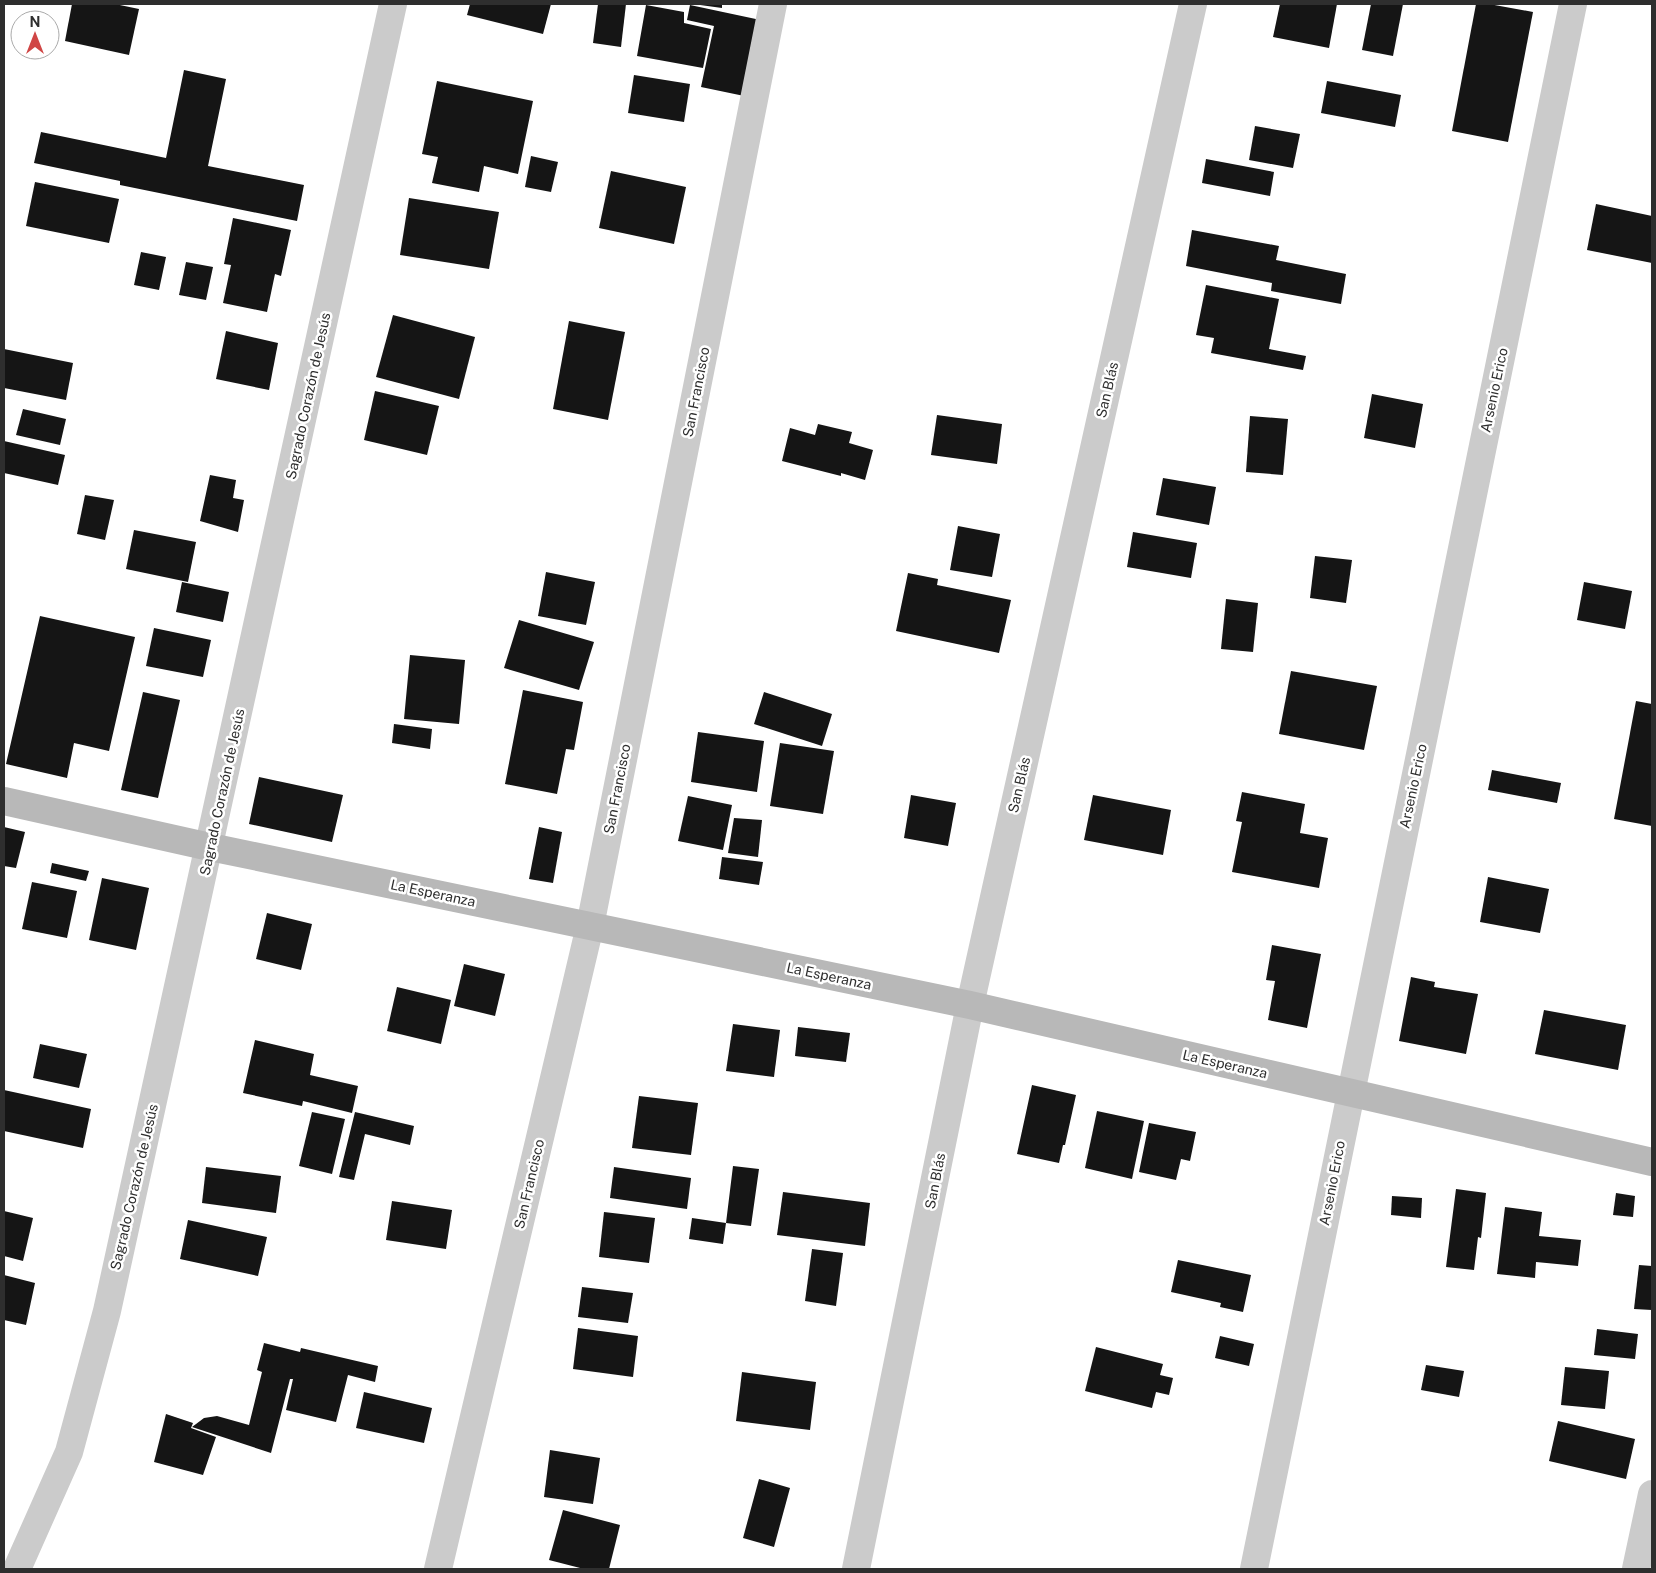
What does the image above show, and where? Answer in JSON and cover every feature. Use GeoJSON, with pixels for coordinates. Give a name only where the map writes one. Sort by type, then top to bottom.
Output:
{"type":"FeatureCollection","features":[{"type":"Feature","properties":{"kind":"street","name":"Sagrado Corazón de Jesús"},"geometry":{"type":"LineString","coordinates":[[17,1569],[69,1452],[107,1312],[393,4]]}},
{"type":"Feature","properties":{"kind":"street","name":"San Francisco"},"geometry":{"type":"LineString","coordinates":[[438,1569],[590,926],[773,4]]}},
{"type":"Feature","properties":{"kind":"street","name":"San Blás"},"geometry":{"type":"LineString","coordinates":[[856,1569],[970,1005],[1194,4]]}},
{"type":"Feature","properties":{"kind":"street","name":"Arsenio Erico"},"geometry":{"type":"LineString","coordinates":[[1254,1569],[1573,4]]}},
{"type":"Feature","properties":{"kind":"street","name":"La Esperanza"},"geometry":{"type":"LineString","coordinates":[[4,800],[210,847],[970,1005],[1652,1162]]}},
{"type":"Feature","properties":{"kind":"street"},"geometry":{"type":"LineString","coordinates":[[1636,1569],[1648,1532],[1652,1494]]}},
{"type":"Feature","properties":{"kind":"building"},"geometry":{"type":"Polygon","coordinates":[[[72,4],[115,4],[139,9],[129,55],[65,41],[72,4]]]}},
{"type":"Feature","properties":{"kind":"building"},"geometry":{"type":"Polygon","coordinates":[[[470,4],[551,4],[543,34],[467,15],[470,4]]]}},
{"type":"Feature","properties":{"kind":"building"},"geometry":{"type":"Polygon","coordinates":[[[598,4],[626,4],[621,47],[593,43],[598,4]]]}},
{"type":"Feature","properties":{"kind":"building"},"geometry":{"type":"Polygon","coordinates":[[[693,4],[722,4],[722,8],[693,4]]]}},
{"type":"Feature","properties":{"kind":"building"},"geometry":{"type":"Polygon","coordinates":[[[1280,4],[1337,4],[1329,48],[1273,37],[1280,4]]]}},
{"type":"Feature","properties":{"kind":"building"},"geometry":{"type":"Polygon","coordinates":[[[1371,4],[1403,4],[1393,56],[1362,50],[1371,4]]]}},
{"type":"Feature","properties":{"kind":"building"},"geometry":{"type":"Polygon","coordinates":[[[1476,4],[1489,4],[1533,12],[1508,142],[1452,131],[1476,4]]]}},
{"type":"Feature","properties":{"kind":"building"},"geometry":{"type":"Polygon","coordinates":[[[646,5],[684,12],[684,23],[711,29],[703,68],[637,56],[646,5]]]}},
{"type":"Feature","properties":{"kind":"building"},"geometry":{"type":"Polygon","coordinates":[[[690,5],[765,21],[749,97],[701,87],[714,26],[687,20],[690,5]]]}},
{"type":"Feature","properties":{"kind":"building"},"geometry":{"type":"Polygon","coordinates":[[[184,70],[226,79],[208,166],[304,185],[297,221],[120,185],[120,181],[34,163],[41,132],[166,158],[184,70]]]}},
{"type":"Feature","properties":{"kind":"building"},"geometry":{"type":"Polygon","coordinates":[[[634,75],[690,84],[684,122],[628,113],[634,75]]]}},
{"type":"Feature","properties":{"kind":"building"},"geometry":{"type":"Polygon","coordinates":[[[437,81],[533,101],[518,174],[484,166],[479,192],[432,183],[438,157],[422,154],[437,81]]]}},
{"type":"Feature","properties":{"kind":"building"},"geometry":{"type":"Polygon","coordinates":[[[1327,81],[1401,95],[1395,127],[1321,113],[1327,81]]]}},
{"type":"Feature","properties":{"kind":"building"},"geometry":{"type":"Polygon","coordinates":[[[1255,126],[1300,134],[1293,168],[1249,160],[1255,126]]]}},
{"type":"Feature","properties":{"kind":"building"},"geometry":{"type":"Polygon","coordinates":[[[531,156],[558,162],[551,192],[525,187],[531,156]]]}},
{"type":"Feature","properties":{"kind":"building"},"geometry":{"type":"Polygon","coordinates":[[[1206,159],[1274,172],[1270,196],[1202,183],[1206,159]]]}},
{"type":"Feature","properties":{"kind":"building"},"geometry":{"type":"Polygon","coordinates":[[[611,171],[686,187],[674,244],[599,228],[611,171]]]}},
{"type":"Feature","properties":{"kind":"building"},"geometry":{"type":"Polygon","coordinates":[[[35,182],[119,199],[109,243],[26,226],[35,182]]]}},
{"type":"Feature","properties":{"kind":"building"},"geometry":{"type":"Polygon","coordinates":[[[409,198],[499,212],[489,269],[400,255],[409,198]]]}},
{"type":"Feature","properties":{"kind":"building"},"geometry":{"type":"Polygon","coordinates":[[[1596,204],[1652,216],[1652,263],[1587,250],[1596,204]]]}},
{"type":"Feature","properties":{"kind":"building"},"geometry":{"type":"Polygon","coordinates":[[[233,218],[291,230],[281,276],[275,274],[267,312],[223,303],[231,265],[224,264],[233,218]]]}},
{"type":"Feature","properties":{"kind":"building"},"geometry":{"type":"Polygon","coordinates":[[[1192,230],[1279,246],[1276,260],[1346,274],[1341,304],[1271,291],[1272,283],[1186,266],[1192,230]]]}},
{"type":"Feature","properties":{"kind":"building"},"geometry":{"type":"Polygon","coordinates":[[[141,252],[166,257],[159,290],[134,285],[141,252]]]}},
{"type":"Feature","properties":{"kind":"building"},"geometry":{"type":"Polygon","coordinates":[[[186,262],[213,267],[206,300],[179,295],[186,262]]]}},
{"type":"Feature","properties":{"kind":"building"},"geometry":{"type":"Polygon","coordinates":[[[1206,285],[1279,299],[1269,349],[1306,356],[1303,370],[1211,353],[1214,338],[1196,335],[1206,285]]]}},
{"type":"Feature","properties":{"kind":"building"},"geometry":{"type":"Polygon","coordinates":[[[393,315],[475,337],[459,399],[376,377],[393,315]]]}},
{"type":"Feature","properties":{"kind":"building"},"geometry":{"type":"Polygon","coordinates":[[[569,321],[625,332],[608,420],[553,409],[569,321]]]}},
{"type":"Feature","properties":{"kind":"building"},"geometry":{"type":"Polygon","coordinates":[[[226,331],[278,343],[269,390],[216,379],[226,331]]]}},
{"type":"Feature","properties":{"kind":"building"},"geometry":{"type":"Polygon","coordinates":[[[4,349],[73,363],[66,400],[4,388],[4,349]]]}},
{"type":"Feature","properties":{"kind":"building"},"geometry":{"type":"Polygon","coordinates":[[[375,391],[439,406],[427,455],[364,440],[375,391]]]}},
{"type":"Feature","properties":{"kind":"building"},"geometry":{"type":"Polygon","coordinates":[[[1372,394],[1423,404],[1415,448],[1364,438],[1372,394]]]}},
{"type":"Feature","properties":{"kind":"building"},"geometry":{"type":"Polygon","coordinates":[[[23,409],[66,419],[60,445],[16,435],[23,409]]]}},
{"type":"Feature","properties":{"kind":"building"},"geometry":{"type":"Polygon","coordinates":[[[937,415],[1002,424],[997,464],[931,455],[937,415]]]}},
{"type":"Feature","properties":{"kind":"building"},"geometry":{"type":"Polygon","coordinates":[[[1250,416],[1288,419],[1283,475],[1246,472],[1250,416]]]}},
{"type":"Feature","properties":{"kind":"building"},"geometry":{"type":"Polygon","coordinates":[[[818,424],[852,432],[849,443],[873,450],[865,480],[782,461],[790,428],[815,435],[818,424]]]}},
{"type":"Feature","properties":{"kind":"building"},"geometry":{"type":"Polygon","coordinates":[[[4,441],[65,455],[58,485],[4,473],[4,441]]]}},
{"type":"Feature","properties":{"kind":"building"},"geometry":{"type":"Polygon","coordinates":[[[210,475],[236,480],[233,498],[244,500],[238,532],[200,521],[210,475]]]}},
{"type":"Feature","properties":{"kind":"building"},"geometry":{"type":"Polygon","coordinates":[[[1163,478],[1216,487],[1209,525],[1156,515],[1163,478]]]}},
{"type":"Feature","properties":{"kind":"building"},"geometry":{"type":"Polygon","coordinates":[[[85,495],[114,500],[105,540],[77,534],[85,495]]]}},
{"type":"Feature","properties":{"kind":"building"},"geometry":{"type":"Polygon","coordinates":[[[958,526],[1000,534],[992,577],[950,570],[958,526]]]}},
{"type":"Feature","properties":{"kind":"building"},"geometry":{"type":"Polygon","coordinates":[[[134,530],[196,542],[188,582],[126,569],[134,530]]]}},
{"type":"Feature","properties":{"kind":"building"},"geometry":{"type":"Polygon","coordinates":[[[1133,532],[1197,543],[1191,578],[1127,567],[1133,532]]]}},
{"type":"Feature","properties":{"kind":"building"},"geometry":{"type":"Polygon","coordinates":[[[1315,556],[1352,560],[1346,603],[1310,598],[1315,556]]]}},
{"type":"Feature","properties":{"kind":"building"},"geometry":{"type":"Polygon","coordinates":[[[546,572],[595,582],[586,625],[538,616],[546,572]]]}},
{"type":"Feature","properties":{"kind":"building"},"geometry":{"type":"Polygon","coordinates":[[[908,573],[938,579],[937,585],[1011,600],[999,653],[896,631],[908,573]]]}},
{"type":"Feature","properties":{"kind":"building"},"geometry":{"type":"Polygon","coordinates":[[[182,582],[229,592],[223,622],[176,612],[182,582]]]}},
{"type":"Feature","properties":{"kind":"building"},"geometry":{"type":"Polygon","coordinates":[[[1584,582],[1632,591],[1625,629],[1577,620],[1584,582]]]}},
{"type":"Feature","properties":{"kind":"building"},"geometry":{"type":"Polygon","coordinates":[[[1226,599],[1258,603],[1253,652],[1221,649],[1226,599]]]}},
{"type":"Feature","properties":{"kind":"building"},"geometry":{"type":"Polygon","coordinates":[[[40,616],[135,637],[109,751],[74,743],[67,778],[6,764],[40,616]]]}},
{"type":"Feature","properties":{"kind":"building"},"geometry":{"type":"Polygon","coordinates":[[[519,620],[594,642],[579,690],[504,668],[519,620]]]}},
{"type":"Feature","properties":{"kind":"building"},"geometry":{"type":"Polygon","coordinates":[[[154,628],[211,640],[203,677],[146,666],[154,628]]]}},
{"type":"Feature","properties":{"kind":"building"},"geometry":{"type":"Polygon","coordinates":[[[410,655],[465,660],[459,724],[404,719],[410,655]]]}},
{"type":"Feature","properties":{"kind":"building"},"geometry":{"type":"Polygon","coordinates":[[[1291,671],[1377,686],[1364,750],[1279,734],[1291,671]]]}},
{"type":"Feature","properties":{"kind":"building"},"geometry":{"type":"Polygon","coordinates":[[[523,690],[583,702],[574,750],[566,749],[557,794],[505,784],[523,690]]]}},
{"type":"Feature","properties":{"kind":"building"},"geometry":{"type":"Polygon","coordinates":[[[143,692],[180,700],[158,798],[121,790],[143,692]]]}},
{"type":"Feature","properties":{"kind":"building"},"geometry":{"type":"Polygon","coordinates":[[[764,692],[832,714],[822,746],[754,724],[764,692]]]}},
{"type":"Feature","properties":{"kind":"building"},"geometry":{"type":"Polygon","coordinates":[[[1636,701],[1652,704],[1652,826],[1614,819],[1636,701]]]}},
{"type":"Feature","properties":{"kind":"building"},"geometry":{"type":"Polygon","coordinates":[[[394,724],[432,729],[430,749],[392,743],[394,724]]]}},
{"type":"Feature","properties":{"kind":"building"},"geometry":{"type":"Polygon","coordinates":[[[698,732],[764,741],[757,792],[691,782],[698,732]]]}},
{"type":"Feature","properties":{"kind":"building"},"geometry":{"type":"Polygon","coordinates":[[[780,743],[834,751],[823,814],[770,806],[780,743]]]}},
{"type":"Feature","properties":{"kind":"building"},"geometry":{"type":"Polygon","coordinates":[[[1492,770],[1561,783],[1557,803],[1488,790],[1492,770]]]}},
{"type":"Feature","properties":{"kind":"building"},"geometry":{"type":"Polygon","coordinates":[[[259,777],[343,795],[332,842],[249,824],[259,777]]]}},
{"type":"Feature","properties":{"kind":"building"},"geometry":{"type":"Polygon","coordinates":[[[1242,792],[1305,804],[1300,833],[1328,838],[1319,888],[1232,872],[1242,822],[1236,821],[1242,792]]]}},
{"type":"Feature","properties":{"kind":"building"},"geometry":{"type":"Polygon","coordinates":[[[911,795],[956,803],[948,846],[904,838],[911,795]]]}},
{"type":"Feature","properties":{"kind":"building"},"geometry":{"type":"Polygon","coordinates":[[[1093,795],[1171,810],[1163,855],[1084,840],[1093,795]]]}},
{"type":"Feature","properties":{"kind":"building"},"geometry":{"type":"Polygon","coordinates":[[[688,796],[732,805],[723,850],[678,841],[688,796]]]}},
{"type":"Feature","properties":{"kind":"building"},"geometry":{"type":"Polygon","coordinates":[[[734,818],[762,820],[758,857],[728,853],[734,818]]]}},
{"type":"Feature","properties":{"kind":"building"},"geometry":{"type":"Polygon","coordinates":[[[4,827],[25,832],[16,868],[4,866],[4,827]]]}},
{"type":"Feature","properties":{"kind":"building"},"geometry":{"type":"Polygon","coordinates":[[[539,827],[562,832],[553,883],[529,879],[539,827]]]}},
{"type":"Feature","properties":{"kind":"building"},"geometry":{"type":"Polygon","coordinates":[[[722,857],[763,862],[759,885],[719,879],[722,857]]]}},
{"type":"Feature","properties":{"kind":"building"},"geometry":{"type":"Polygon","coordinates":[[[52,863],[89,871],[86,881],[50,873],[52,863]]]}},
{"type":"Feature","properties":{"kind":"building"},"geometry":{"type":"Polygon","coordinates":[[[1488,877],[1549,889],[1540,933],[1480,922],[1488,877]]]}},
{"type":"Feature","properties":{"kind":"building"},"geometry":{"type":"Polygon","coordinates":[[[102,878],[149,888],[136,950],[89,940],[102,878]]]}},
{"type":"Feature","properties":{"kind":"building"},"geometry":{"type":"Polygon","coordinates":[[[32,882],[77,891],[67,938],[22,929],[32,882]]]}},
{"type":"Feature","properties":{"kind":"building"},"geometry":{"type":"Polygon","coordinates":[[[267,913],[312,924],[301,970],[256,959],[267,913]]]}},
{"type":"Feature","properties":{"kind":"building"},"geometry":{"type":"Polygon","coordinates":[[[1272,945],[1321,954],[1307,1028],[1268,1020],[1275,981],[1266,980],[1272,945]]]}},
{"type":"Feature","properties":{"kind":"building"},"geometry":{"type":"Polygon","coordinates":[[[464,964],[505,974],[495,1016],[454,1006],[464,964]]]}},
{"type":"Feature","properties":{"kind":"building"},"geometry":{"type":"Polygon","coordinates":[[[1411,977],[1435,982],[1434,987],[1478,994],[1466,1054],[1399,1041],[1411,977]]]}},
{"type":"Feature","properties":{"kind":"building"},"geometry":{"type":"Polygon","coordinates":[[[397,987],[451,1000],[441,1044],[387,1031],[397,987]]]}},
{"type":"Feature","properties":{"kind":"building"},"geometry":{"type":"Polygon","coordinates":[[[1544,1010],[1626,1025],[1618,1070],[1535,1054],[1544,1010]]]}},
{"type":"Feature","properties":{"kind":"building"},"geometry":{"type":"Polygon","coordinates":[[[733,1024],[780,1030],[774,1077],[726,1071],[733,1024]]]}},
{"type":"Feature","properties":{"kind":"building"},"geometry":{"type":"Polygon","coordinates":[[[798,1027],[850,1033],[846,1062],[795,1056],[798,1027]]]}},
{"type":"Feature","properties":{"kind":"building"},"geometry":{"type":"Polygon","coordinates":[[[255,1040],[314,1054],[310,1075],[358,1086],[352,1113],[303,1101],[302,1106],[243,1093],[255,1040]]]}},
{"type":"Feature","properties":{"kind":"building"},"geometry":{"type":"Polygon","coordinates":[[[40,1044],[87,1054],[79,1088],[33,1078],[40,1044]]]}},
{"type":"Feature","properties":{"kind":"building"},"geometry":{"type":"Polygon","coordinates":[[[1032,1085],[1076,1095],[1059,1163],[1017,1154],[1032,1085]]]}},
{"type":"Feature","properties":{"kind":"building"},"geometry":{"type":"Polygon","coordinates":[[[4,1090],[91,1109],[83,1148],[4,1131],[4,1090]]]}},
{"type":"Feature","properties":{"kind":"building"},"geometry":{"type":"Polygon","coordinates":[[[639,1096],[698,1103],[691,1155],[632,1148],[639,1096]]]}},
{"type":"Feature","properties":{"kind":"building"},"geometry":{"type":"Polygon","coordinates":[[[1097,1111],[1144,1121],[1132,1179],[1085,1168],[1097,1111]]]}},
{"type":"Feature","properties":{"kind":"building"},"geometry":{"type":"Polygon","coordinates":[[[312,1112],[345,1119],[332,1174],[299,1166],[312,1112]]]}},
{"type":"Feature","properties":{"kind":"building"},"geometry":{"type":"Polygon","coordinates":[[[355,1112],[414,1126],[410,1145],[365,1134],[354,1180],[339,1177],[355,1112]]]}},
{"type":"Feature","properties":{"kind":"building"},"geometry":{"type":"Polygon","coordinates":[[[1149,1123],[1196,1132],[1190,1161],[1181,1159],[1176,1180],[1139,1172],[1149,1123]]]}},
{"type":"Feature","properties":{"kind":"building"},"geometry":{"type":"Polygon","coordinates":[[[733,1166],[759,1169],[751,1226],[726,1223],[733,1166]]]}},
{"type":"Feature","properties":{"kind":"building"},"geometry":{"type":"Polygon","coordinates":[[[206,1167],[281,1176],[276,1213],[202,1203],[206,1167]]]}},
{"type":"Feature","properties":{"kind":"building"},"geometry":{"type":"Polygon","coordinates":[[[614,1167],[691,1178],[687,1209],[610,1198],[614,1167]]]}},
{"type":"Feature","properties":{"kind":"building"},"geometry":{"type":"Polygon","coordinates":[[[1456,1189],[1486,1193],[1481,1238],[1478,1237],[1474,1270],[1446,1267],[1456,1189]]]}},
{"type":"Feature","properties":{"kind":"building"},"geometry":{"type":"Polygon","coordinates":[[[783,1192],[870,1203],[865,1246],[777,1235],[783,1192]]]}},
{"type":"Feature","properties":{"kind":"building"},"geometry":{"type":"Polygon","coordinates":[[[1616,1193],[1635,1196],[1633,1217],[1613,1215],[1616,1193]]]}},
{"type":"Feature","properties":{"kind":"building"},"geometry":{"type":"Polygon","coordinates":[[[1392,1196],[1422,1198],[1421,1218],[1391,1215],[1392,1196]]]}},
{"type":"Feature","properties":{"kind":"building"},"geometry":{"type":"Polygon","coordinates":[[[392,1201],[452,1210],[446,1249],[386,1240],[392,1201]]]}},
{"type":"Feature","properties":{"kind":"building"},"geometry":{"type":"Polygon","coordinates":[[[1505,1207],[1542,1212],[1539,1236],[1581,1240],[1578,1266],[1536,1262],[1535,1278],[1497,1274],[1505,1207]]]}},
{"type":"Feature","properties":{"kind":"building"},"geometry":{"type":"Polygon","coordinates":[[[4,1211],[33,1218],[23,1261],[4,1256],[4,1211]]]}},
{"type":"Feature","properties":{"kind":"building"},"geometry":{"type":"Polygon","coordinates":[[[604,1212],[655,1218],[649,1263],[599,1257],[604,1212]]]}},
{"type":"Feature","properties":{"kind":"building"},"geometry":{"type":"Polygon","coordinates":[[[692,1218],[726,1223],[723,1244],[689,1239],[692,1218]]]}},
{"type":"Feature","properties":{"kind":"building"},"geometry":{"type":"Polygon","coordinates":[[[188,1220],[267,1237],[258,1276],[180,1259],[188,1220]]]}},
{"type":"Feature","properties":{"kind":"building"},"geometry":{"type":"Polygon","coordinates":[[[812,1249],[843,1253],[836,1306],[805,1301],[812,1249]]]}},
{"type":"Feature","properties":{"kind":"building"},"geometry":{"type":"Polygon","coordinates":[[[1178,1260],[1251,1275],[1243,1312],[1220,1307],[1221,1303],[1171,1292],[1178,1260]]]}},
{"type":"Feature","properties":{"kind":"building"},"geometry":{"type":"Polygon","coordinates":[[[1639,1265],[1652,1266],[1652,1310],[1634,1309],[1639,1265]]]}},
{"type":"Feature","properties":{"kind":"building"},"geometry":{"type":"Polygon","coordinates":[[[4,1275],[35,1283],[26,1325],[4,1320],[4,1275]]]}},
{"type":"Feature","properties":{"kind":"building"},"geometry":{"type":"Polygon","coordinates":[[[582,1287],[633,1293],[628,1323],[578,1317],[582,1287]]]}},
{"type":"Feature","properties":{"kind":"building"},"geometry":{"type":"Polygon","coordinates":[[[578,1328],[638,1336],[633,1377],[573,1369],[578,1328]]]}},
{"type":"Feature","properties":{"kind":"building"},"geometry":{"type":"Polygon","coordinates":[[[1597,1329],[1638,1334],[1635,1359],[1594,1355],[1597,1329]]]}},
{"type":"Feature","properties":{"kind":"building"},"geometry":{"type":"Polygon","coordinates":[[[1220,1336],[1254,1344],[1249,1366],[1215,1358],[1220,1336]]]}},
{"type":"Feature","properties":{"kind":"building"},"geometry":{"type":"Polygon","coordinates":[[[264,1343],[300,1352],[301,1348],[378,1366],[375,1382],[348,1375],[336,1422],[286,1410],[293,1379],[290,1379],[271,1453],[192,1427],[204,1418],[217,1416],[249,1425],[262,1372],[257,1370],[264,1343]]]}},
{"type":"Feature","properties":{"kind":"building"},"geometry":{"type":"Polygon","coordinates":[[[1096,1347],[1163,1364],[1160,1375],[1173,1378],[1169,1395],[1156,1392],[1152,1408],[1085,1391],[1096,1347]]]}},
{"type":"Feature","properties":{"kind":"building"},"geometry":{"type":"Polygon","coordinates":[[[1426,1365],[1464,1371],[1459,1397],[1421,1390],[1426,1365]]]}},
{"type":"Feature","properties":{"kind":"building"},"geometry":{"type":"Polygon","coordinates":[[[1565,1367],[1609,1371],[1605,1409],[1561,1405],[1565,1367]]]}},
{"type":"Feature","properties":{"kind":"building"},"geometry":{"type":"Polygon","coordinates":[[[742,1372],[816,1382],[810,1430],[736,1421],[742,1372]]]}},
{"type":"Feature","properties":{"kind":"building"},"geometry":{"type":"Polygon","coordinates":[[[364,1392],[432,1408],[424,1443],[356,1428],[364,1392]]]}},
{"type":"Feature","properties":{"kind":"building"},"geometry":{"type":"Polygon","coordinates":[[[166,1414],[193,1423],[191,1428],[216,1437],[203,1475],[154,1462],[166,1414]]]}},
{"type":"Feature","properties":{"kind":"building"},"geometry":{"type":"Polygon","coordinates":[[[1558,1421],[1635,1439],[1626,1479],[1549,1461],[1558,1421]]]}},
{"type":"Feature","properties":{"kind":"building"},"geometry":{"type":"Polygon","coordinates":[[[550,1450],[600,1458],[593,1504],[544,1497],[550,1450]]]}},
{"type":"Feature","properties":{"kind":"building"},"geometry":{"type":"Polygon","coordinates":[[[759,1479],[790,1488],[774,1547],[743,1538],[759,1479]]]}},
{"type":"Feature","properties":{"kind":"building"},"geometry":{"type":"Polygon","coordinates":[[[563,1510],[620,1525],[609,1569],[584,1569],[549,1560],[563,1510]]]}}]}
